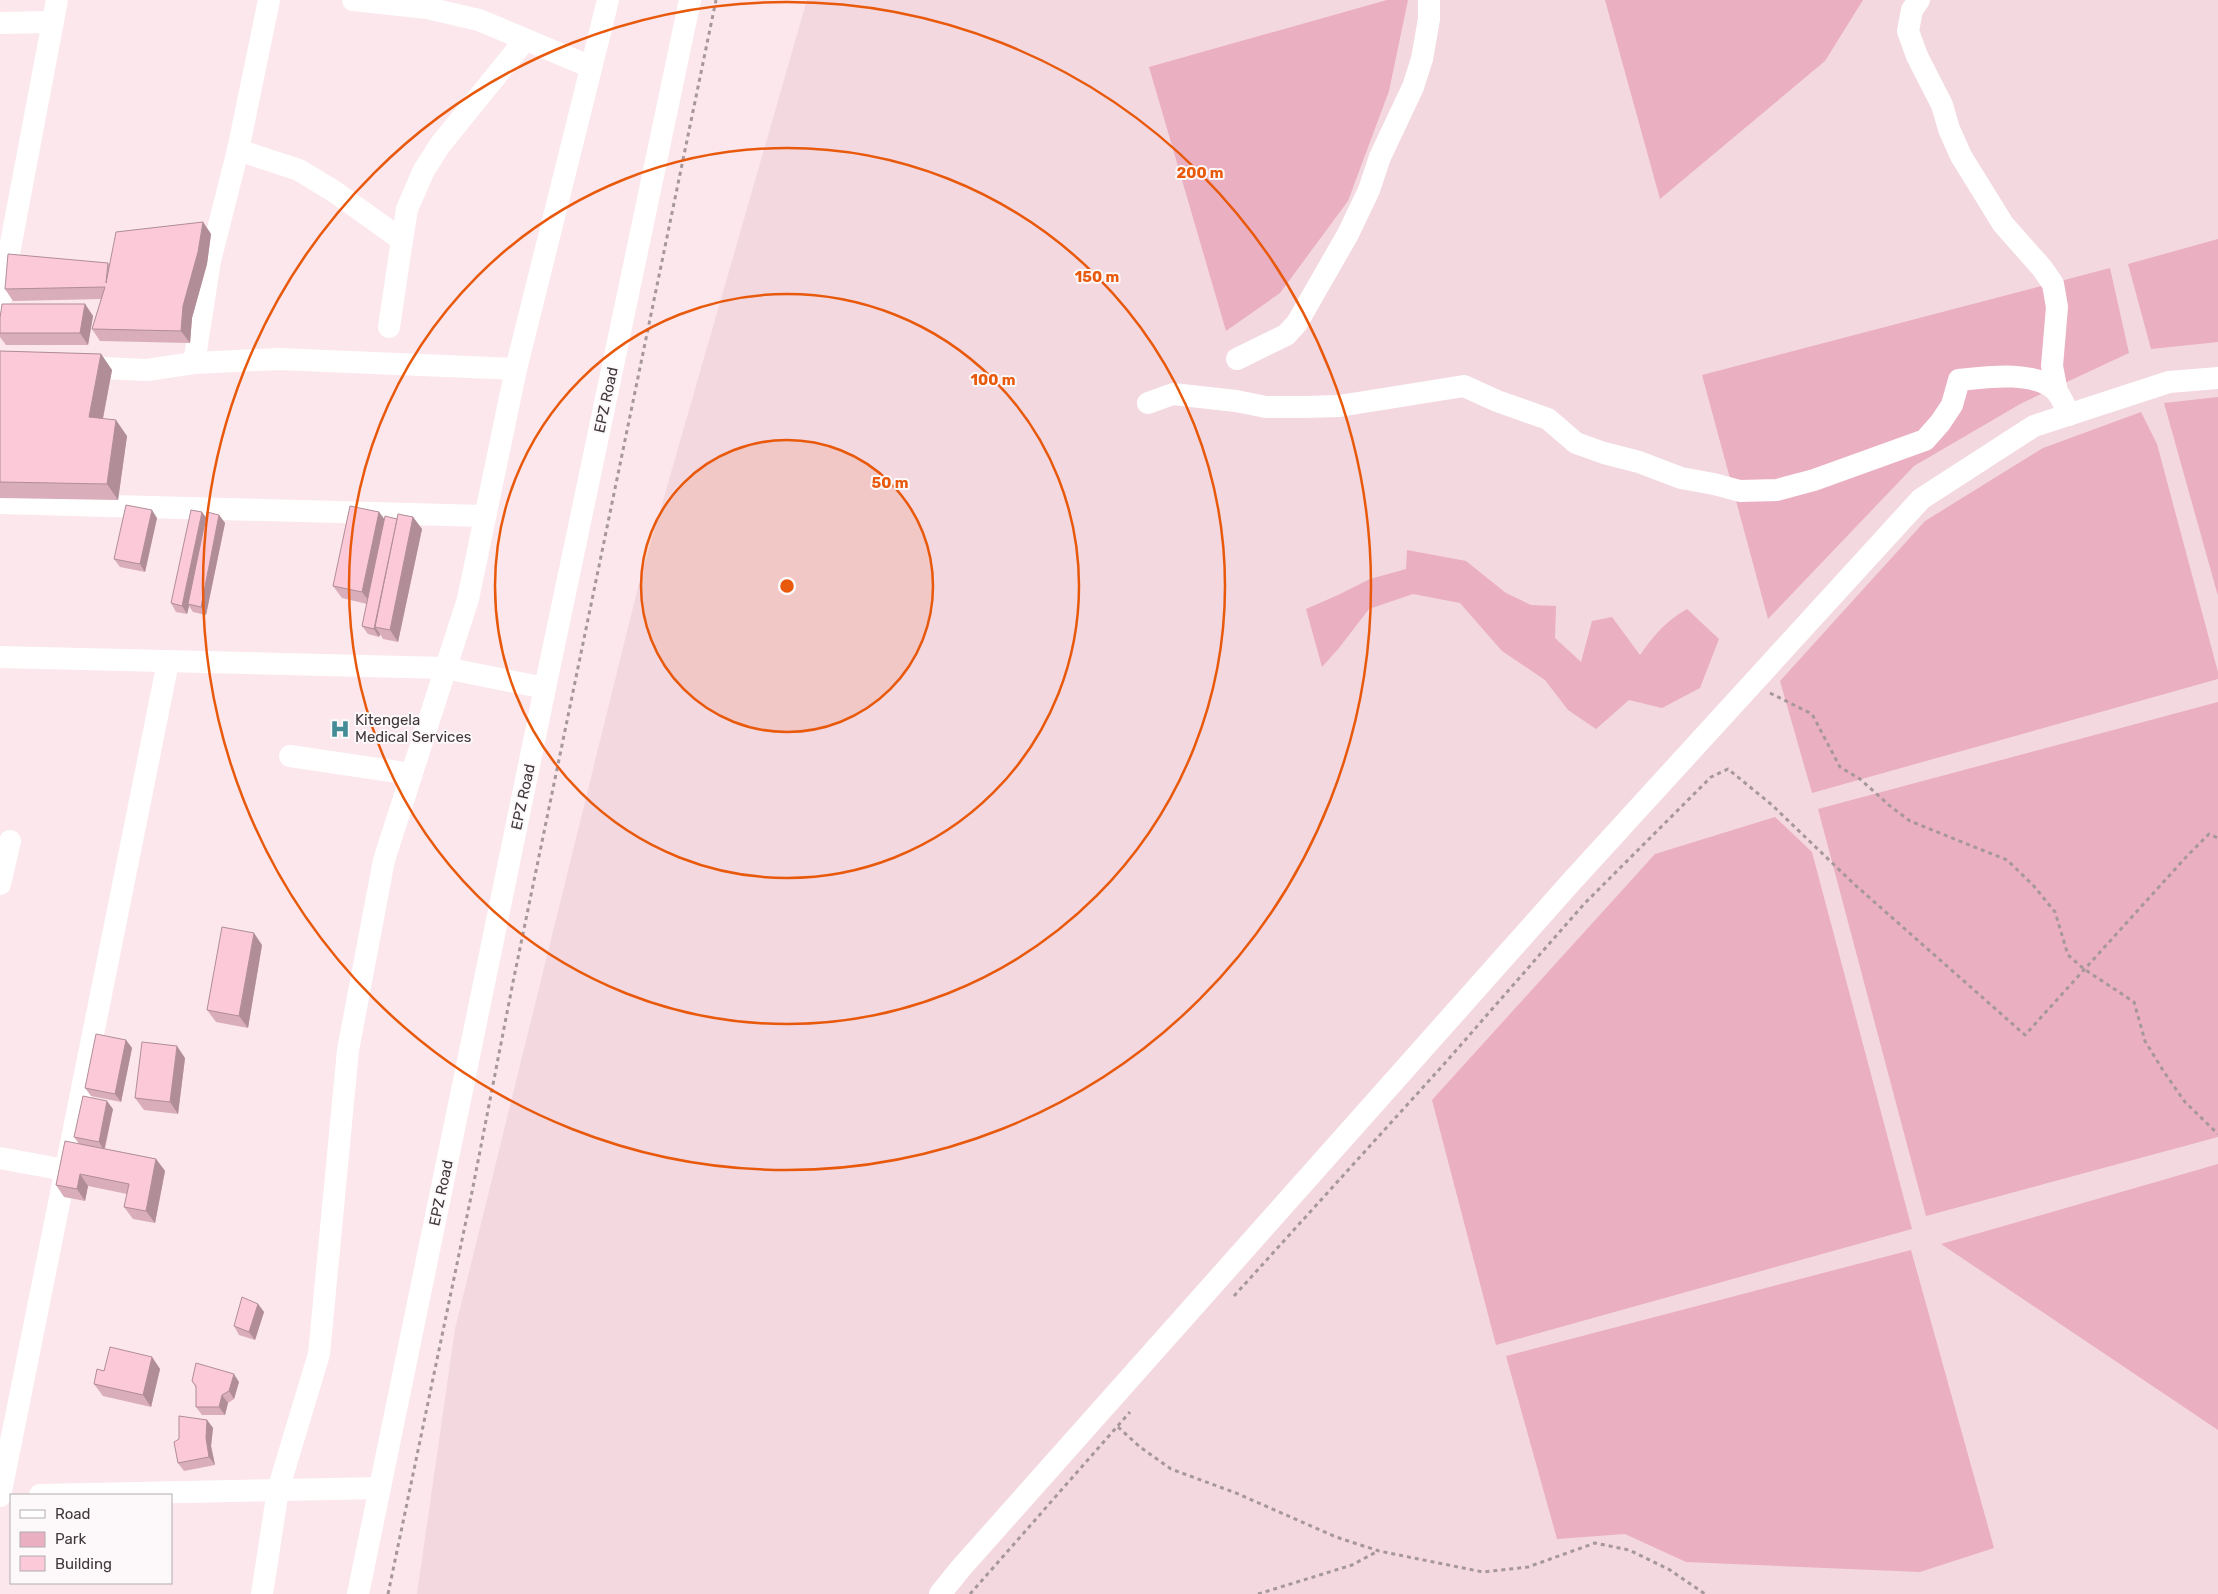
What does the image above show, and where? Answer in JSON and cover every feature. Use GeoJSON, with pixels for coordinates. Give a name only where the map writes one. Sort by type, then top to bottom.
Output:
{"type":"FeatureCollection","features":[{"type":"Feature","properties":{"kind":"street"},"geometry":{"type":"LineString","coordinates":[[0,301],[3,275],[58,0]]}},
{"type":"Feature","properties":{"kind":"street"},"geometry":{"type":"LineString","coordinates":[[194,363],[210,261],[238,150],[270,0]]}},
{"type":"Feature","properties":{"kind":"street"},"geometry":{"type":"LineString","coordinates":[[353,0],[427,8],[479,20],[591,67]]}},
{"type":"Feature","properties":{"kind":"street"},"geometry":{"type":"LineString","coordinates":[[262,1594],[278,1490],[319,1354],[348,1050],[384,860],[468,599],[516,369],[608,0]]}},
{"type":"Feature","properties":{"kind":"street","name":"EPZ Road"},"geometry":{"type":"LineString","coordinates":[[358,1594],[545,688],[690,0]]}},
{"type":"Feature","properties":{"kind":"street"},"geometry":{"type":"LineString","coordinates":[[1237,359],[1269,345],[1286,335],[1297,323],[1311,302],[1329,264],[1348,234],[1369,190],[1380,157],[1413,87],[1422,59],[1429,19],[1429,0]]}},
{"type":"Feature","properties":{"kind":"street"},"geometry":{"type":"LineString","coordinates":[[1919,0],[1912,10],[1908,31],[1917,56],[1942,105],[1961,156],[2003,224],[2053,284],[2057,307],[2052,366],[2057,392],[2069,415]]}},
{"type":"Feature","properties":{"kind":"street"},"geometry":{"type":"LineString","coordinates":[[0,24],[53,22]]}},
{"type":"Feature","properties":{"kind":"street"},"geometry":{"type":"LineString","coordinates":[[389,327],[407,209],[424,170],[440,145],[525,40]]}},
{"type":"Feature","properties":{"kind":"street"},"geometry":{"type":"LineString","coordinates":[[238,150],[299,170],[335,192],[402,240]]}},
{"type":"Feature","properties":{"kind":"street"},"geometry":{"type":"LineString","coordinates":[[57,365],[147,370],[194,363],[278,359],[516,369]]}},
{"type":"Feature","properties":{"kind":"street"},"geometry":{"type":"LineString","coordinates":[[1148,403],[1173,394],[1236,401],[1266,407],[1306,408],[1339,406],[1464,386],[1497,401],[1548,419],[1576,443],[1681,478],[1740,491],[1777,490],[1814,480],[1925,440],[1952,406],[1959,380],[1993,377],[2041,380],[2057,392]]}},
{"type":"Feature","properties":{"kind":"street"},"geometry":{"type":"LineString","coordinates":[[940,1594],[967,1561],[1572,881],[1921,499],[2034,426],[2169,382],[2218,378]]}},
{"type":"Feature","properties":{"kind":"street"},"geometry":{"type":"LineString","coordinates":[[0,503],[484,516]]}},
{"type":"Feature","properties":{"kind":"street"},"geometry":{"type":"LineString","coordinates":[[0,657],[445,668],[545,688]]}},
{"type":"Feature","properties":{"kind":"street"},"geometry":{"type":"LineString","coordinates":[[0,1496],[168,662]]}},
{"type":"Feature","properties":{"kind":"street"},"geometry":{"type":"LineString","coordinates":[[290,756],[411,774]]}},
{"type":"Feature","properties":{"kind":"street"},"geometry":{"type":"LineString","coordinates":[[0,884],[10,841]]}},
{"type":"Feature","properties":{"kind":"street"},"geometry":{"type":"LineString","coordinates":[[0,1158],[66,1170]]}},
{"type":"Feature","properties":{"kind":"street"},"geometry":{"type":"LineString","coordinates":[[88,1494],[380,1488]]}},
{"type":"Feature","properties":{"kind":"path"},"geometry":{"type":"LineString","coordinates":[[388,1594],[716,0]]}},
{"type":"Feature","properties":{"kind":"path"},"geometry":{"type":"LineString","coordinates":[[1751,685],[1785,699],[1812,714],[1840,767],[1860,779],[1890,806],[1910,820],[2007,860],[2033,885],[2055,912],[2068,955],[2084,969],[2134,1002],[2145,1041],[2164,1072],[2185,1102],[2218,1134]]}},
{"type":"Feature","properties":{"kind":"path"},"geometry":{"type":"LineString","coordinates":[[1231,1299],[1445,1063],[1584,904],[1711,777],[1728,768],[1772,804],[1854,884],[2025,1035],[2198,845],[2209,834],[2218,838]]}},
{"type":"Feature","properties":{"kind":"path"},"geometry":{"type":"LineString","coordinates":[[970,1594],[1136,1405]]}},
{"type":"Feature","properties":{"kind":"path"},"geometry":{"type":"LineString","coordinates":[[1118,1427],[1140,1447],[1171,1470],[1236,1493],[1336,1537],[1379,1551],[1483,1572],[1528,1567],[1595,1543],[1629,1550],[1670,1570],[1705,1594]]}},
{"type":"Feature","properties":{"kind":"path"},"geometry":{"type":"LineString","coordinates":[[1258,1594],[1352,1565],[1379,1551]]}},
{"type":"Feature","properties":{"kind":"shaded area"},"geometry":{"type":"Polygon","coordinates":[[[807,0],[2218,0],[2218,1594],[417,1594],[455,1329],[637,591],[807,0]]]}},
{"type":"Feature","properties":{"kind":"green space"},"geometry":{"type":"Polygon","coordinates":[[[1387,0],[1408,0],[1389,91],[1348,201],[1280,293],[1226,331],[1149,67],[1387,0]]]}},
{"type":"Feature","properties":{"kind":"green space"},"geometry":{"type":"Polygon","coordinates":[[[1605,0],[1863,0],[1825,61],[1660,199],[1605,0]]]}},
{"type":"Feature","properties":{"kind":"green space"},"geometry":{"type":"Polygon","coordinates":[[[2218,239],[2218,342],[2151,349],[2128,264],[2218,239]]]}},
{"type":"Feature","properties":{"kind":"green space"},"geometry":{"type":"Polygon","coordinates":[[[2110,268],[2129,353],[2022,403],[1914,466],[1768,619],[1702,375],[2110,268]]]}},
{"type":"Feature","properties":{"kind":"green space"},"geometry":{"type":"Polygon","coordinates":[[[2218,397],[2218,596],[2164,403],[2218,397]]]}},
{"type":"Feature","properties":{"kind":"green space"},"geometry":{"type":"Polygon","coordinates":[[[2141,412],[2157,444],[2218,672],[2218,679],[1812,793],[1780,681],[1925,521],[2043,448],[2141,412]]]}},
{"type":"Feature","properties":{"kind":"green space"},"geometry":{"type":"Polygon","coordinates":[[[1407,550],[1466,561],[1506,593],[1531,605],[1556,606],[1555,638],[1581,662],[1592,621],[1612,617],[1640,655],[1661,629],[1687,609],[1719,639],[1700,688],[1662,708],[1629,700],[1596,729],[1568,710],[1545,680],[1502,651],[1460,603],[1413,594],[1369,609],[1322,667],[1306,609],[1370,579],[1406,569],[1407,550]]]}},
{"type":"Feature","properties":{"kind":"green space"},"geometry":{"type":"Polygon","coordinates":[[[2218,702],[2218,1137],[1926,1216],[1818,809],[2218,702]]]}},
{"type":"Feature","properties":{"kind":"green space"},"geometry":{"type":"Polygon","coordinates":[[[1775,817],[1812,852],[1912,1229],[1496,1345],[1432,1100],[1655,854],[1775,817]]]}},
{"type":"Feature","properties":{"kind":"green space"},"geometry":{"type":"Polygon","coordinates":[[[2218,1164],[2218,1430],[1941,1244],[2218,1164]]]}},
{"type":"Feature","properties":{"kind":"green space"},"geometry":{"type":"Polygon","coordinates":[[[1911,1250],[1994,1548],[1920,1572],[1686,1562],[1625,1534],[1557,1539],[1506,1356],[1911,1250]]]}},
{"type":"Feature","properties":{"kind":"building"},"geometry":{"type":"Polygon","coordinates":[[[203,222],[198,252],[183,306],[181,331],[92,329],[105,287],[5,289],[8,254],[108,263],[106,283],[116,232],[203,222]]]}},
{"type":"Feature","properties":{"kind":"building"},"geometry":{"type":"Polygon","coordinates":[[[2,304],[85,304],[80,333],[0,333],[2,304]]]}},
{"type":"Feature","properties":{"kind":"building"},"geometry":{"type":"Polygon","coordinates":[[[0,351],[101,354],[89,417],[116,420],[107,484],[0,482],[0,351]]]}},
{"type":"Feature","properties":{"kind":"building"},"geometry":{"type":"Polygon","coordinates":[[[126,505],[152,510],[140,564],[114,559],[126,505]]]}},
{"type":"Feature","properties":{"kind":"building"},"geometry":{"type":"Polygon","coordinates":[[[350,506],[379,512],[362,592],[333,586],[350,506]]]}},
{"type":"Feature","properties":{"kind":"building"},"geometry":{"type":"Polygon","coordinates":[[[191,510],[202,512],[182,606],[171,603],[191,510]]]}},
{"type":"Feature","properties":{"kind":"building"},"geometry":{"type":"Polygon","coordinates":[[[207,512],[219,515],[201,607],[188,604],[207,512]]]}},
{"type":"Feature","properties":{"kind":"building"},"geometry":{"type":"Polygon","coordinates":[[[398,514],[413,517],[390,630],[375,627],[398,514]]]}},
{"type":"Feature","properties":{"kind":"building"},"geometry":{"type":"Polygon","coordinates":[[[385,516],[397,519],[374,629],[362,626],[385,516]]]}},
{"type":"Feature","properties":{"kind":"building"},"geometry":{"type":"Polygon","coordinates":[[[222,927],[254,933],[239,1016],[207,1010],[222,927]]]}},
{"type":"Feature","properties":{"kind":"building"},"geometry":{"type":"Polygon","coordinates":[[[96,1034],[126,1040],[115,1094],[85,1088],[96,1034]]]}},
{"type":"Feature","properties":{"kind":"building"},"geometry":{"type":"Polygon","coordinates":[[[142,1042],[177,1046],[170,1102],[135,1098],[142,1042]]]}},
{"type":"Feature","properties":{"kind":"building"},"geometry":{"type":"Polygon","coordinates":[[[83,1096],[107,1101],[99,1142],[74,1137],[83,1096]]]}},
{"type":"Feature","properties":{"kind":"building"},"geometry":{"type":"Polygon","coordinates":[[[65,1141],[156,1159],[146,1211],[124,1207],[129,1184],[80,1174],[77,1189],[56,1185],[65,1141]]]}},
{"type":"Feature","properties":{"kind":"building"},"geometry":{"type":"Polygon","coordinates":[[[242,1297],[258,1304],[249,1332],[234,1326],[242,1297]]]}},
{"type":"Feature","properties":{"kind":"building"},"geometry":{"type":"Polygon","coordinates":[[[110,1347],[152,1357],[143,1395],[94,1384],[97,1369],[104,1371],[110,1347]]]}},
{"type":"Feature","properties":{"kind":"building"},"geometry":{"type":"Polygon","coordinates":[[[196,1363],[234,1374],[229,1391],[222,1395],[219,1407],[196,1407],[196,1386],[192,1381],[196,1363]]]}},
{"type":"Feature","properties":{"kind":"building"},"geometry":{"type":"Polygon","coordinates":[[[179,1416],[207,1420],[206,1438],[209,1457],[178,1463],[174,1442],[179,1439],[179,1416]]]}},
{"type":"Feature","properties":{"kind":"place","name":"Kitengela Medical Services"},"geometry":{"type":"Point","coordinates":[340,729]}}]}
